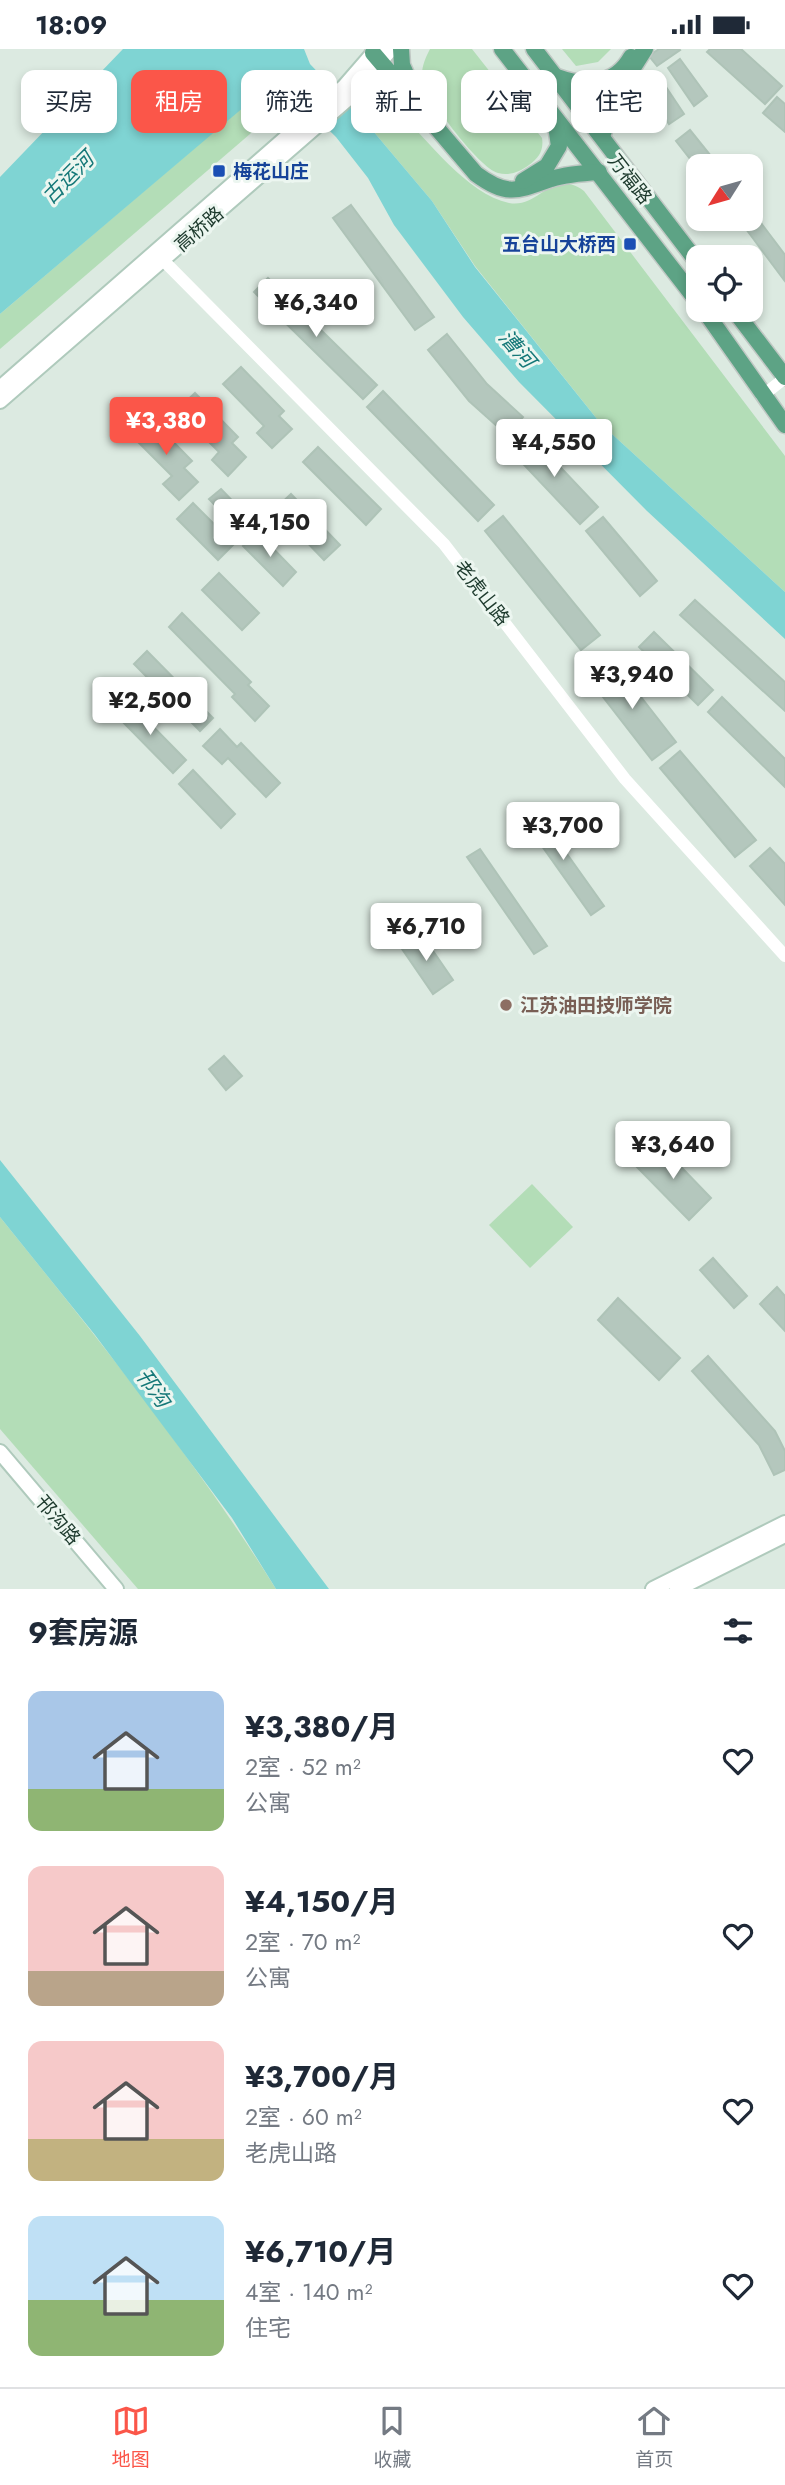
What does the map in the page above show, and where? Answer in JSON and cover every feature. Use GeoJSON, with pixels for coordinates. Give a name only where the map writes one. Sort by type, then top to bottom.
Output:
{"type":"FeatureCollection","features":[{"type":"Feature","properties":{"kind":"main road"},"geometry":{"type":"LineString","coordinates":[[401,49],[403,70]]}},
{"type":"Feature","properties":{"kind":"main road","name":"万福路"},"geometry":{"type":"LineString","coordinates":[[502,49],[518,70]]}},
{"type":"Feature","properties":{"kind":"main road","name":"万福路"},"geometry":{"type":"LineString","coordinates":[[534,49],[550,70]]}},
{"type":"Feature","properties":{"kind":"main road"},"geometry":{"type":"LineString","coordinates":[[557,77],[580,86],[605,80],[626,67],[635,49]]}},
{"type":"Feature","properties":{"kind":"main road"},"geometry":{"type":"LineString","coordinates":[[602,136],[619,90],[645,49]]}},
{"type":"Feature","properties":{"kind":"main road"},"geometry":{"type":"LineString","coordinates":[[381,53],[394,70]]}},
{"type":"Feature","properties":{"kind":"main road","name":"高桥路"},"geometry":{"type":"LineString","coordinates":[[367,70],[381,53]]}},
{"type":"Feature","properties":{"kind":"main road","name":"万福路"},"geometry":{"type":"LineString","coordinates":[[557,78],[686,247]]}},
{"type":"Feature","properties":{"kind":"main road","name":"高桥路"},"geometry":{"type":"LineString","coordinates":[[0,401],[159,256],[351,90]]}},
{"type":"Feature","properties":{"kind":"main road","name":"万福路"},"geometry":{"type":"LineString","coordinates":[[557,120],[686,286]]}},
{"type":"Feature","properties":{"kind":"main road"},"geometry":{"type":"LineString","coordinates":[[447,133],[480,169],[509,184],[535,177],[547,166],[559,146],[557,132]]}},
{"type":"Feature","properties":{"kind":"main road"},"geometry":{"type":"LineString","coordinates":[[442,133],[475,174],[492,186],[510,191],[524,190],[563,176],[599,172]]}},
{"type":"Feature","properties":{"kind":"main road","name":"高桥路"},"geometry":{"type":"LineString","coordinates":[[0,388],[159,256]]}},
{"type":"Feature","properties":{"kind":"main road"},"geometry":{"type":"LineString","coordinates":[[713,322],[741,358],[762,396],[785,425]]}},
{"type":"Feature","properties":{"kind":"main road"},"geometry":{"type":"LineString","coordinates":[[743,322],[785,378]]}},
{"type":"Feature","properties":{"kind":"main road","name":"邗沟路"},"geometry":{"type":"LineString","coordinates":[[0,1452],[116,1589]]}},
{"type":"Feature","properties":{"kind":"main road","name":"邗沟路"},"geometry":{"type":"LineString","coordinates":[[0,1467],[103,1589]]}},
{"type":"Feature","properties":{"kind":"main road"},"geometry":{"type":"LineString","coordinates":[[653,1589],[785,1524]]}},
{"type":"Feature","properties":{"kind":"main road"},"geometry":{"type":"LineString","coordinates":[[677,1589],[785,1535]]}},
{"type":"Feature","properties":{"kind":"street","name":"老虎山路"},"geometry":{"type":"LineString","coordinates":[[159,256],[444,544],[625,779],[785,957]]}},
{"type":"Feature","properties":{"kind":"street"},"geometry":{"type":"LineString","coordinates":[[762,396],[785,378]]}},
{"type":"Feature","properties":{"kind":"green space"},"geometry":{"type":"Polygon","coordinates":[[[430,49],[472,49],[489,70],[461,70],[461,133],[538,133],[542,142],[538,157],[514,173],[498,173],[489,168],[447,122],[447,70],[423,70],[430,49]]]}},
{"type":"Feature","properties":{"kind":"green space"},"geometry":{"type":"Polygon","coordinates":[[[562,49],[611,49],[598,62],[576,66],[562,49]]]}},
{"type":"Feature","properties":{"kind":"green space"},"geometry":{"type":"Polygon","coordinates":[[[241,108],[241,133],[251,133],[0,349],[0,314],[212,133],[227,133],[227,120],[241,108]]]}},
{"type":"Feature","properties":{"kind":"green space"},"geometry":{"type":"Polygon","coordinates":[[[375,133],[419,133],[463,178],[493,198],[509,203],[529,200],[563,184],[573,185],[584,191],[785,456],[785,592],[601,424],[475,266],[432,201],[375,133]]]}},
{"type":"Feature","properties":{"kind":"green space"},"geometry":{"type":"Polygon","coordinates":[[[532,1184],[573,1227],[530,1268],[489,1225],[532,1184]]]}},
{"type":"Feature","properties":{"kind":"green space"},"geometry":{"type":"Polygon","coordinates":[[[0,1217],[178,1445],[276,1589],[138,1589],[0,1429],[0,1217]]]}},
{"type":"Feature","properties":{"kind":"water","name":"古运河"},"geometry":{"type":"Polygon","coordinates":[[[123,49],[304,49],[316,70],[241,70],[241,109],[227,121],[227,70],[131,70],[131,133],[213,133],[0,314],[0,177],[42,133],[117,133],[117,70],[103,70],[123,49]]]}},
{"type":"Feature","properties":{"kind":"water","name":"漕河"},"geometry":{"type":"Polygon","coordinates":[[[337,92],[351,107],[351,133],[375,133],[432,201],[475,267],[601,424],[785,592],[785,639],[647,511],[519,382],[463,317],[394,225],[368,178],[332,133],[337,133],[337,92]]]}},
{"type":"Feature","properties":{"kind":"water","name":"邗沟"},"geometry":{"type":"Polygon","coordinates":[[[0,1160],[140,1336],[329,1589],[276,1589],[232,1518],[95,1335],[0,1217],[0,1160]]]}},
{"type":"Feature","properties":{"kind":"building"},"geometry":{"type":"Polygon","coordinates":[[[659,49],[680,50],[657,66],[649,56],[659,49]]]}},
{"type":"Feature","properties":{"kind":"building"},"geometry":{"type":"Polygon","coordinates":[[[710,49],[741,49],[782,86],[765,104],[707,52],[710,49]]]}},
{"type":"Feature","properties":{"kind":"building"},"geometry":{"type":"Polygon","coordinates":[[[680,59],[707,96],[694,106],[668,68],[680,59]]]}},
{"type":"Feature","properties":{"kind":"building"},"geometry":{"type":"Polygon","coordinates":[[[667,88],[684,114],[669,124],[667,121],[667,88]]]}},
{"type":"Feature","properties":{"kind":"building"},"geometry":{"type":"Polygon","coordinates":[[[777,97],[785,104],[785,132],[763,113],[777,97]]]}},
{"type":"Feature","properties":{"kind":"building"},"geometry":{"type":"Polygon","coordinates":[[[690,130],[709,154],[686,154],[676,141],[690,130]]]}},
{"type":"Feature","properties":{"kind":"building"},"geometry":{"type":"Polygon","coordinates":[[[351,205],[434,317],[415,330],[333,218],[351,205]]]}},
{"type":"Feature","properties":{"kind":"building"},"geometry":{"type":"Polygon","coordinates":[[[763,226],[785,255],[784,280],[763,252],[763,245],[758,245],[747,231],[763,231],[763,226]]]}},
{"type":"Feature","properties":{"kind":"building"},"geometry":{"type":"Polygon","coordinates":[[[268,278],[377,385],[363,399],[254,292],[268,278]]]}},
{"type":"Feature","properties":{"kind":"building"},"geometry":{"type":"Polygon","coordinates":[[[447,334],[487,384],[523,417],[507,435],[469,401],[428,350],[447,334]]]}},
{"type":"Feature","properties":{"kind":"building"},"geometry":{"type":"Polygon","coordinates":[[[241,367],[284,411],[279,416],[292,429],[272,448],[257,433],[264,426],[223,384],[241,367]]]}},
{"type":"Feature","properties":{"kind":"building"},"geometry":{"type":"Polygon","coordinates":[[[383,391],[494,505],[478,521],[367,407],[383,391]]]}},
{"type":"Feature","properties":{"kind":"building"},"geometry":{"type":"Polygon","coordinates":[[[195,393],[238,437],[232,443],[246,457],[228,476],[212,460],[219,452],[177,410],[195,393]]]}},
{"type":"Feature","properties":{"kind":"building"},"geometry":{"type":"Polygon","coordinates":[[[149,417],[192,461],[184,468],[198,482],[179,500],[163,484],[172,476],[131,435],[149,417]]]}},
{"type":"Feature","properties":{"kind":"building"},"geometry":{"type":"Polygon","coordinates":[[[529,434],[598,507],[580,524],[511,451],[529,434]]]}},
{"type":"Feature","properties":{"kind":"building"},"geometry":{"type":"Polygon","coordinates":[[[318,447],[381,509],[366,525],[303,462],[318,447]]]}},
{"type":"Feature","properties":{"kind":"building"},"geometry":{"type":"Polygon","coordinates":[[[221,489],[246,515],[235,526],[209,499],[221,489]]]}},
{"type":"Feature","properties":{"kind":"building"},"geometry":{"type":"Polygon","coordinates":[[[291,494],[340,545],[324,560],[275,509],[291,494]]]}},
{"type":"Feature","properties":{"kind":"building"},"geometry":{"type":"Polygon","coordinates":[[[193,503],[234,544],[218,560],[177,519],[193,503]]]}},
{"type":"Feature","properties":{"kind":"building"},"geometry":{"type":"Polygon","coordinates":[[[503,516],[600,635],[581,650],[485,531],[503,516]]]}},
{"type":"Feature","properties":{"kind":"building"},"geometry":{"type":"Polygon","coordinates":[[[603,517],[657,581],[640,596],[586,531],[603,517]]]}},
{"type":"Feature","properties":{"kind":"building"},"geometry":{"type":"Polygon","coordinates":[[[257,532],[296,572],[283,586],[243,546],[257,532]]]}},
{"type":"Feature","properties":{"kind":"building"},"geometry":{"type":"Polygon","coordinates":[[[219,573],[259,613],[242,630],[202,590],[219,573]]]}},
{"type":"Feature","properties":{"kind":"building"},"geometry":{"type":"Polygon","coordinates":[[[695,600],[785,682],[785,711],[680,615],[695,600]]]}},
{"type":"Feature","properties":{"kind":"building"},"geometry":{"type":"Polygon","coordinates":[[[182,613],[251,682],[248,685],[269,706],[255,721],[232,697],[235,694],[169,627],[182,613]]]}},
{"type":"Feature","properties":{"kind":"building"},"geometry":{"type":"Polygon","coordinates":[[[654,632],[713,690],[698,705],[639,647],[654,632]]]}},
{"type":"Feature","properties":{"kind":"building"},"geometry":{"type":"Polygon","coordinates":[[[147,651],[213,718],[200,731],[134,664],[147,651]]]}},
{"type":"Feature","properties":{"kind":"building"},"geometry":{"type":"Polygon","coordinates":[[[613,661],[676,742],[652,760],[589,679],[613,661]]]}},
{"type":"Feature","properties":{"kind":"building"},"geometry":{"type":"Polygon","coordinates":[[[722,697],[785,759],[785,787],[708,712],[722,697]]]}},
{"type":"Feature","properties":{"kind":"building"},"geometry":{"type":"Polygon","coordinates":[[[127,700],[186,760],[173,773],[114,713],[127,700]]]}},
{"type":"Feature","properties":{"kind":"building"},"geometry":{"type":"Polygon","coordinates":[[[220,729],[237,747],[241,743],[280,783],[266,797],[228,758],[222,764],[203,746],[220,729]]]}},
{"type":"Feature","properties":{"kind":"building"},"geometry":{"type":"Polygon","coordinates":[[[680,751],[756,840],[735,857],[660,768],[680,751]]]}},
{"type":"Feature","properties":{"kind":"building"},"geometry":{"type":"Polygon","coordinates":[[[193,770],[235,814],[221,828],[179,784],[193,770]]]}},
{"type":"Feature","properties":{"kind":"building"},"geometry":{"type":"Polygon","coordinates":[[[535,809],[604,906],[591,915],[522,818],[535,809]]]}},
{"type":"Feature","properties":{"kind":"building"},"geometry":{"type":"Polygon","coordinates":[[[770,848],[785,864],[785,905],[750,866],[770,848]]]}},
{"type":"Feature","properties":{"kind":"building"},"geometry":{"type":"Polygon","coordinates":[[[480,849],[547,946],[534,954],[467,857],[480,849]]]}},
{"type":"Feature","properties":{"kind":"building"},"geometry":{"type":"Polygon","coordinates":[[[420,932],[453,980],[433,994],[400,946],[420,932]]]}},
{"type":"Feature","properties":{"kind":"building"},"geometry":{"type":"Polygon","coordinates":[[[224,1056],[242,1076],[226,1090],[209,1069],[224,1056]]]}},
{"type":"Feature","properties":{"kind":"building"},"geometry":{"type":"Polygon","coordinates":[[[657,1142],[711,1198],[689,1220],[634,1164],[657,1142]]]}},
{"type":"Feature","properties":{"kind":"building"},"geometry":{"type":"Polygon","coordinates":[[[713,1258],[747,1296],[734,1308],[700,1270],[713,1258]]]}},
{"type":"Feature","properties":{"kind":"building"},"geometry":{"type":"Polygon","coordinates":[[[777,1287],[785,1296],[785,1331],[760,1304],[777,1287]]]}},
{"type":"Feature","properties":{"kind":"building"},"geometry":{"type":"Polygon","coordinates":[[[618,1298],[680,1358],[659,1380],[598,1320],[618,1298]]]}},
{"type":"Feature","properties":{"kind":"building"},"geometry":{"type":"Polygon","coordinates":[[[708,1356],[775,1431],[785,1451],[785,1470],[774,1475],[759,1445],[692,1371],[708,1356]]]}},
{"type":"Feature","properties":{"kind":"place","name":"梅花山庄"},"geometry":{"type":"Point","coordinates":[219,171]}},
{"type":"Feature","properties":{"kind":"place","name":"五台山大桥西"},"geometry":{"type":"Point","coordinates":[630,244]}},
{"type":"Feature","properties":{"kind":"place","name":"江苏油田技师学院"},"geometry":{"type":"Point","coordinates":[506,1005]}}]}
